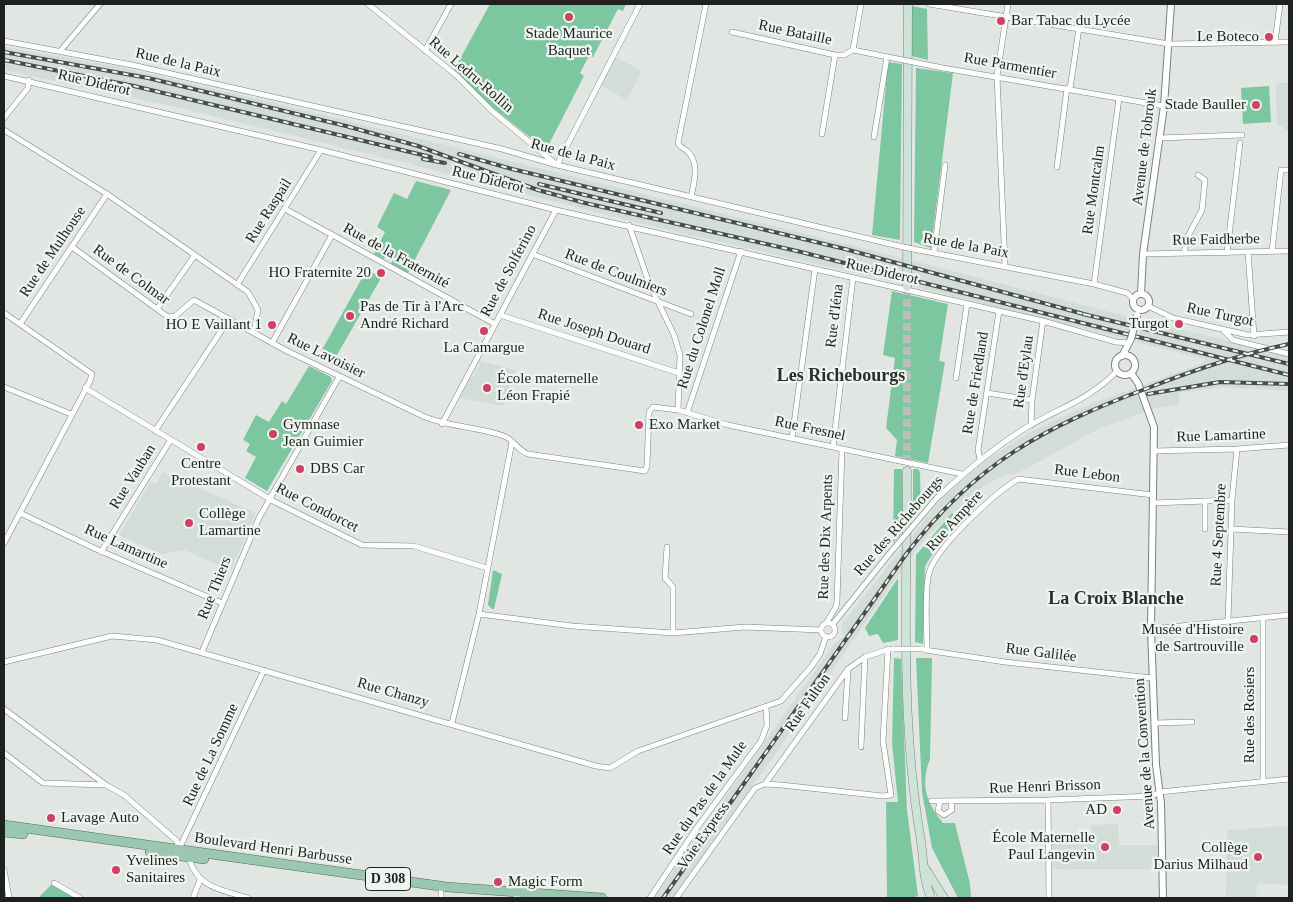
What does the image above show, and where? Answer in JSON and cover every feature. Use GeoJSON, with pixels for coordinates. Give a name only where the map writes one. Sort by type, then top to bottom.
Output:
{"type":"FeatureCollection","features":[{"type":"Feature","properties":{"kind":"main road"},"geometry":{"type":"LineString","coordinates":[[907,287],[908,4]]}},
{"type":"Feature","properties":{"kind":"main road"},"geometry":{"type":"LineString","coordinates":[[907,471],[910,761],[926,885],[931,898]]}},
{"type":"Feature","properties":{"kind":"main road","name":"Boulevard Henri Barbusse"},"geometry":{"type":"LineString","coordinates":[[4,825],[447,887],[601,898]]}},
{"type":"Feature","properties":{"kind":"main road","name":"Boulevard Henri Barbusse"},"geometry":{"type":"LineString","coordinates":[[4,832],[441,894],[542,898]]}},
{"type":"Feature","properties":{"kind":"main road"},"geometry":{"type":"LineString","coordinates":[[179,850],[189,858]]}},
{"type":"Feature","properties":{"kind":"main road"},"geometry":{"type":"LineString","coordinates":[[924,866],[944,898]]}},
{"type":"Feature","properties":{"kind":"street"},"geometry":{"type":"LineString","coordinates":[[61,50],[100,4]]}},
{"type":"Feature","properties":{"kind":"street","name":"Rue Ledru-Rollin"},"geometry":{"type":"LineString","coordinates":[[368,4],[457,76],[492,111],[557,165]]}},
{"type":"Feature","properties":{"kind":"street"},"geometry":{"type":"LineString","coordinates":[[425,51],[451,4]]}},
{"type":"Feature","properties":{"kind":"street"},"geometry":{"type":"LineString","coordinates":[[557,165],[640,4]]}},
{"type":"Feature","properties":{"kind":"street"},"geometry":{"type":"LineString","coordinates":[[692,197],[696,178],[695,164],[690,153],[678,144],[706,4]]}},
{"type":"Feature","properties":{"kind":"street"},"geometry":{"type":"LineString","coordinates":[[853,50],[861,4]]}},
{"type":"Feature","properties":{"kind":"street"},"geometry":{"type":"LineString","coordinates":[[932,4],[1169,44],[1289,42]]}},
{"type":"Feature","properties":{"kind":"street"},"geometry":{"type":"LineString","coordinates":[[1005,265],[997,76],[1008,4]]}},
{"type":"Feature","properties":{"kind":"street","name":"Avenue de Tobrouk"},"geometry":{"type":"LineString","coordinates":[[1141,294],[1143,254],[1164,106],[1171,4]]}},
{"type":"Feature","properties":{"kind":"street"},"geometry":{"type":"LineString","coordinates":[[1275,42],[1280,4]]}},
{"type":"Feature","properties":{"kind":"street"},"geometry":{"type":"LineString","coordinates":[[1057,167],[1079,28]]}},
{"type":"Feature","properties":{"kind":"street","name":"Rue Bataille"},"geometry":{"type":"LineString","coordinates":[[732,32],[835,55],[853,50]]}},
{"type":"Feature","properties":{"kind":"street","name":"Rue de la Paix"},"geometry":{"type":"LineString","coordinates":[[4,41],[61,50],[502,149],[557,165],[902,247],[1005,265],[1094,284],[1127,293],[1133,298]]}},
{"type":"Feature","properties":{"kind":"street","name":"Rue Parmentier"},"geometry":{"type":"LineString","coordinates":[[853,50],[943,68],[1164,106]]}},
{"type":"Feature","properties":{"kind":"street"},"geometry":{"type":"LineString","coordinates":[[822,134],[835,55]]}},
{"type":"Feature","properties":{"kind":"street"},"geometry":{"type":"LineString","coordinates":[[874,137],[887,57]]}},
{"type":"Feature","properties":{"kind":"street","name":"Rue Diderot"},"geometry":{"type":"LineString","coordinates":[[4,76],[29,80],[321,150],[556,210],[629,225],[1043,321],[1116,342],[1130,341]]}},
{"type":"Feature","properties":{"kind":"street"},"geometry":{"type":"LineString","coordinates":[[4,118],[28,88],[29,80]]}},
{"type":"Feature","properties":{"kind":"street","name":"Rue Montcalm"},"geometry":{"type":"LineString","coordinates":[[1094,284],[1119,98]]}},
{"type":"Feature","properties":{"kind":"street"},"geometry":{"type":"LineString","coordinates":[[4,130],[107,194],[248,292],[258,310],[254,332]]}},
{"type":"Feature","properties":{"kind":"street"},"geometry":{"type":"LineString","coordinates":[[1159,138],[1242,135]]}},
{"type":"Feature","properties":{"kind":"street"},"geometry":{"type":"LineString","coordinates":[[1227,253],[1240,143]]}},
{"type":"Feature","properties":{"kind":"street","name":"Rue Raspail"},"geometry":{"type":"LineString","coordinates":[[237,285],[321,150]]}},
{"type":"Feature","properties":{"kind":"street"},"geometry":{"type":"LineString","coordinates":[[540,160],[545,154]]}},
{"type":"Feature","properties":{"kind":"street"},"geometry":{"type":"LineString","coordinates":[[934,252],[945,165]]}},
{"type":"Feature","properties":{"kind":"street"},"geometry":{"type":"LineString","coordinates":[[1272,251],[1281,170],[1289,170]]}},
{"type":"Feature","properties":{"kind":"street"},"geometry":{"type":"LineString","coordinates":[[1184,253],[1187,238],[1202,210],[1205,180],[1198,175]]}},
{"type":"Feature","properties":{"kind":"street","name":"Rue de Mulhouse"},"geometry":{"type":"LineString","coordinates":[[20,324],[107,194]]}},
{"type":"Feature","properties":{"kind":"street","name":"Rue de la Fraternité"},"geometry":{"type":"LineString","coordinates":[[286,209],[495,324]]}},
{"type":"Feature","properties":{"kind":"street","name":"Rue de Solferino"},"geometry":{"type":"LineString","coordinates":[[442,424],[556,210]]}},
{"type":"Feature","properties":{"kind":"street"},"geometry":{"type":"LineString","coordinates":[[629,225],[657,302],[674,335],[680,355],[678,410]]}},
{"type":"Feature","properties":{"kind":"street"},"geometry":{"type":"LineString","coordinates":[[272,343],[332,235]]}},
{"type":"Feature","properties":{"kind":"street","name":"Rue de Colmar"},"geometry":{"type":"LineString","coordinates":[[72,247],[172,318],[194,300],[254,332]]}},
{"type":"Feature","properties":{"kind":"street","name":"Rue du Colonel Moll"},"geometry":{"type":"LineString","coordinates":[[687,413],[741,251]]}},
{"type":"Feature","properties":{"kind":"street","name":"Rue Faidherbe"},"geometry":{"type":"LineString","coordinates":[[1143,254],[1289,251]]}},
{"type":"Feature","properties":{"kind":"street"},"geometry":{"type":"LineString","coordinates":[[1248,252],[1254,336]]}},
{"type":"Feature","properties":{"kind":"street","name":"Rue de Coulmiers"},"geometry":{"type":"LineString","coordinates":[[532,254],[691,314]]}},
{"type":"Feature","properties":{"kind":"street"},"geometry":{"type":"LineString","coordinates":[[157,309],[195,255]]}},
{"type":"Feature","properties":{"kind":"street"},"geometry":{"type":"LineString","coordinates":[[792,438],[815,269]]}},
{"type":"Feature","properties":{"kind":"street","name":"Rue d'Iéna"},"geometry":{"type":"LineString","coordinates":[[832,447],[853,278]]}},
{"type":"Feature","properties":{"kind":"street"},"geometry":{"type":"LineString","coordinates":[[1130,341],[1130,357],[1135,365],[1131,373],[1125,375],[1117,371],[1115,362],[1122,356],[1130,341],[1138,312],[1148,306],[1148,298],[1141,294],[1133,298],[1133,304],[1138,312]]}},
{"type":"Feature","properties":{"kind":"street"},"geometry":{"type":"LineString","coordinates":[[956,378],[967,304]]}},
{"type":"Feature","properties":{"kind":"street","name":"Rue Turgot"},"geometry":{"type":"LineString","coordinates":[[1148,306],[1173,318],[1224,331],[1254,336],[1289,332]]}},
{"type":"Feature","properties":{"kind":"street","name":"Rue de Friedland"},"geometry":{"type":"LineString","coordinates":[[980,459],[978,450],[999,311]]}},
{"type":"Feature","properties":{"kind":"street"},"geometry":{"type":"LineString","coordinates":[[4,313],[92,374],[92,378],[84,388],[4,543]]}},
{"type":"Feature","properties":{"kind":"street","name":"Rue Joseph Douard"},"geometry":{"type":"LineString","coordinates":[[500,315],[680,373]]}},
{"type":"Feature","properties":{"kind":"street"},"geometry":{"type":"LineString","coordinates":[[155,431],[229,319]]}},
{"type":"Feature","properties":{"kind":"street","name":"Rue d'Eylau"},"geometry":{"type":"LineString","coordinates":[[1032,425],[1032,400],[1043,321]]}},
{"type":"Feature","properties":{"kind":"street"},"geometry":{"type":"LineString","coordinates":[[1224,331],[1233,340],[1289,354]]}},
{"type":"Feature","properties":{"kind":"street","name":"Rue Lavoisier"},"geometry":{"type":"LineString","coordinates":[[254,332],[339,377],[442,424],[505,436],[518,450],[528,454],[644,471],[647,466],[649,412],[653,407]]}},
{"type":"Feature","properties":{"kind":"street"},"geometry":{"type":"LineString","coordinates":[[1122,356],[1130,357]]}},
{"type":"Feature","properties":{"kind":"street","name":"Rue des Richebourgs"},"geometry":{"type":"LineString","coordinates":[[833,624],[936,499],[962,474],[980,459],[1032,425],[1092,393],[1117,371]]}},
{"type":"Feature","properties":{"kind":"street","name":"Avenue de la Convention"},"geometry":{"type":"LineString","coordinates":[[1131,373],[1138,383],[1154,427],[1150,629],[1163,898]]}},
{"type":"Feature","properties":{"kind":"street","name":"Rue Thiers"},"geometry":{"type":"LineString","coordinates":[[202,652],[269,498],[339,377]]}},
{"type":"Feature","properties":{"kind":"street"},"geometry":{"type":"LineString","coordinates":[[4,387],[71,414]]}},
{"type":"Feature","properties":{"kind":"street","name":"Rue Condorcet"},"geometry":{"type":"LineString","coordinates":[[84,388],[170,441],[269,498],[362,545],[414,546],[487,568]]}},
{"type":"Feature","properties":{"kind":"street"},"geometry":{"type":"LineString","coordinates":[[987,393],[1032,400]]}},
{"type":"Feature","properties":{"kind":"street","name":"Rue Fresnel"},"geometry":{"type":"LineString","coordinates":[[653,407],[678,410],[792,438],[962,474]]}},
{"type":"Feature","properties":{"kind":"street","name":"Rue Vauban"},"geometry":{"type":"LineString","coordinates":[[101,552],[170,441]]}},
{"type":"Feature","properties":{"kind":"street"},"geometry":{"type":"LineString","coordinates":[[452,723],[479,614],[512,442]]}},
{"type":"Feature","properties":{"kind":"street","name":"Rue Lamartine"},"geometry":{"type":"LineString","coordinates":[[1154,451],[1237,449],[1289,445]]}},
{"type":"Feature","properties":{"kind":"street","name":"Rue des Dix Arpents"},"geometry":{"type":"LineString","coordinates":[[826,623],[836,605],[842,449]]}},
{"type":"Feature","properties":{"kind":"street","name":"Rue 4 Septembre"},"geometry":{"type":"LineString","coordinates":[[1228,621],[1232,500],[1237,449]]}},
{"type":"Feature","properties":{"kind":"street","name":"Rue Lebon"},"geometry":{"type":"LineString","coordinates":[[1018,479],[1153,495]]}},
{"type":"Feature","properties":{"kind":"street","name":"Rue Ampère"},"geometry":{"type":"LineString","coordinates":[[924,650],[928,581],[933,564],[986,502],[1018,479]]}},
{"type":"Feature","properties":{"kind":"street"},"geometry":{"type":"LineString","coordinates":[[1153,503],[1232,500]]}},
{"type":"Feature","properties":{"kind":"street"},"geometry":{"type":"LineString","coordinates":[[1204,529],[1205,501]]}},
{"type":"Feature","properties":{"kind":"street","name":"Rue Lamartine"},"geometry":{"type":"LineString","coordinates":[[20,512],[101,552],[222,603]]}},
{"type":"Feature","properties":{"kind":"street"},"geometry":{"type":"LineString","coordinates":[[1231,529],[1289,532]]}},
{"type":"Feature","properties":{"kind":"street"},"geometry":{"type":"LineString","coordinates":[[667,547],[665,578],[673,587],[673,633]]}},
{"type":"Feature","properties":{"kind":"street"},"geometry":{"type":"LineString","coordinates":[[836,605],[840,603],[847,606]]}},
{"type":"Feature","properties":{"kind":"street"},"geometry":{"type":"LineString","coordinates":[[479,614],[572,626],[673,633],[745,627],[821,630],[826,636],[834,634],[835,628],[833,624],[826,623],[821,630]]}},
{"type":"Feature","properties":{"kind":"street"},"geometry":{"type":"LineString","coordinates":[[1150,629],[1289,615]]}},
{"type":"Feature","properties":{"kind":"street","name":"Rue des Rosiers"},"geometry":{"type":"LineString","coordinates":[[1262,618],[1262,781]]}},
{"type":"Feature","properties":{"kind":"street","name":"Rue Chanzy"},"geometry":{"type":"LineString","coordinates":[[4,662],[112,636],[157,640],[452,723],[596,766],[610,768],[638,751],[781,701],[811,667],[820,654],[826,636]]}},
{"type":"Feature","properties":{"kind":"street"},"geometry":{"type":"LineString","coordinates":[[765,784],[883,796],[891,794],[883,740],[888,650]]}},
{"type":"Feature","properties":{"kind":"street","name":"Rue Galilée"},"geometry":{"type":"LineString","coordinates":[[888,650],[924,650],[1152,678]]}},
{"type":"Feature","properties":{"kind":"street","name":"Rue Fulton"},"geometry":{"type":"LineString","coordinates":[[765,784],[848,669],[864,657],[888,650]]}},
{"type":"Feature","properties":{"kind":"street"},"geometry":{"type":"LineString","coordinates":[[861,747],[864,657]]}},
{"type":"Feature","properties":{"kind":"street"},"geometry":{"type":"LineString","coordinates":[[845,718],[848,669]]}},
{"type":"Feature","properties":{"kind":"street","name":"Rue de La Somme"},"geometry":{"type":"LineString","coordinates":[[179,850],[264,670]]}},
{"type":"Feature","properties":{"kind":"street","name":"Rue du Pas de la Mule"},"geometry":{"type":"LineString","coordinates":[[650,898],[696,829],[761,740],[767,725],[766,707]]}},
{"type":"Feature","properties":{"kind":"street"},"geometry":{"type":"LineString","coordinates":[[4,709],[106,785],[124,795],[177,841],[179,850]]}},
{"type":"Feature","properties":{"kind":"street"},"geometry":{"type":"LineString","coordinates":[[1154,723],[1192,722]]}},
{"type":"Feature","properties":{"kind":"street"},"geometry":{"type":"LineString","coordinates":[[4,753],[43,783],[106,785]]}},
{"type":"Feature","properties":{"kind":"street","name":"Rue Henri Brisson"},"geometry":{"type":"LineString","coordinates":[[931,801],[1048,800],[1153,796],[1159,792],[1289,779]]}},
{"type":"Feature","properties":{"kind":"street","name":"Voie Express"},"geometry":{"type":"LineString","coordinates":[[676,898],[753,789],[765,784]]}},
{"type":"Feature","properties":{"kind":"street"},"geometry":{"type":"LineString","coordinates":[[1048,800],[1049,898]]}},
{"type":"Feature","properties":{"kind":"street"},"geometry":{"type":"LineString","coordinates":[[940,801],[938,811],[944,815],[952,810],[951,802]]}},
{"type":"Feature","properties":{"kind":"street"},"geometry":{"type":"LineString","coordinates":[[189,858],[200,880],[206,884],[248,898]]}},
{"type":"Feature","properties":{"kind":"street"},"geometry":{"type":"LineString","coordinates":[[4,870],[9,898]]}},
{"type":"Feature","properties":{"kind":"street"},"geometry":{"type":"LineString","coordinates":[[192,898],[200,880]]}},
{"type":"Feature","properties":{"kind":"street"},"geometry":{"type":"LineString","coordinates":[[54,883],[80,898]]}},
{"type":"Feature","properties":{"kind":"shaded area"},"geometry":{"type":"Polygon","coordinates":[[[4,47],[115,66],[271,102],[903,258],[1133,318],[1127,339],[903,284],[630,221],[406,163],[180,108],[4,70],[4,47]]]}},
{"type":"Feature","properties":{"kind":"shaded area"},"geometry":{"type":"Polygon","coordinates":[[[615,57],[642,71],[627,100],[600,85],[615,57]]]}},
{"type":"Feature","properties":{"kind":"shaded area"},"geometry":{"type":"Polygon","coordinates":[[[1276,83],[1289,83],[1289,130],[1284,131],[1284,125],[1277,126],[1276,83]]]}},
{"type":"Feature","properties":{"kind":"shaded area"},"geometry":{"type":"Polygon","coordinates":[[[1142,320],[1289,356],[1289,391],[1224,387],[1179,393],[1179,405],[1155,408],[1098,429],[1020,472],[1004,476],[986,484],[927,536],[893,582],[769,763],[672,898],[654,898],[835,643],[844,637],[841,625],[942,498],[987,459],[1034,430],[1088,405],[1203,363],[1205,359],[1137,342],[1142,320]]]}},
{"type":"Feature","properties":{"kind":"shaded area","name":"École maternelle Léon Frapié"},"geometry":{"type":"Polygon","coordinates":[[[480,361],[515,370],[504,406],[460,398],[470,379],[475,375],[476,368],[479,368],[480,361]]]}},
{"type":"Feature","properties":{"kind":"shaded area","name":"Collège Lamartine"},"geometry":{"type":"Polygon","coordinates":[[[163,472],[256,513],[231,570],[184,550],[162,554],[119,535],[151,481],[156,484],[163,472]]]}},
{"type":"Feature","properties":{"kind":"shaded area","name":"École Maternelle Paul Langevin"},"geometry":{"type":"Polygon","coordinates":[[[1118,824],[1119,845],[1158,845],[1159,862],[1152,862],[1151,869],[1053,869],[1052,836],[1092,836],[1091,825],[1118,824]]]}},
{"type":"Feature","properties":{"kind":"shaded area","name":"Collège Darius Milhaud"},"geometry":{"type":"Polygon","coordinates":[[[1289,826],[1289,885],[1257,883],[1256,898],[1226,898],[1227,830],[1289,826]]]}},
{"type":"Feature","properties":{"kind":"green space"},"geometry":{"type":"Polygon","coordinates":[[[490,4],[626,4],[623,11],[618,9],[593,57],[589,56],[580,73],[584,76],[546,150],[492,107],[454,70],[490,4]]]}},
{"type":"Feature","properties":{"kind":"green space"},"geometry":{"type":"Polygon","coordinates":[[[912,6],[927,9],[928,60],[911,56],[912,6]]]}},
{"type":"Feature","properties":{"kind":"green space"},"geometry":{"type":"Polygon","coordinates":[[[888,62],[902,64],[900,240],[872,235],[888,62]]]}},
{"type":"Feature","properties":{"kind":"green space"},"geometry":{"type":"Polygon","coordinates":[[[916,68],[953,73],[931,248],[914,242],[916,68]]]}},
{"type":"Feature","properties":{"kind":"green space","name":"Stade Bauller"},"geometry":{"type":"Polygon","coordinates":[[[1269,86],[1271,122],[1243,124],[1241,88],[1269,86]]]}},
{"type":"Feature","properties":{"kind":"green space"},"geometry":{"type":"Polygon","coordinates":[[[416,181],[451,190],[408,273],[391,264],[393,259],[386,255],[384,259],[374,254],[385,232],[377,227],[394,193],[407,199],[416,181]]]}},
{"type":"Feature","properties":{"kind":"green space","name":"Pas de Tir à l'Arc André Richard"},"geometry":{"type":"Polygon","coordinates":[[[367,269],[381,278],[337,355],[335,354],[332,364],[318,357],[367,269]]]}},
{"type":"Feature","properties":{"kind":"green space"},"geometry":{"type":"Polygon","coordinates":[[[892,291],[948,304],[939,361],[945,362],[928,463],[895,456],[897,440],[886,428],[895,358],[883,355],[892,291]]]}},
{"type":"Feature","properties":{"kind":"green space","name":"Gymnase Jean Guimier"},"geometry":{"type":"Polygon","coordinates":[[[309,366],[331,377],[332,381],[267,491],[245,478],[256,457],[246,451],[250,444],[243,440],[256,415],[269,422],[282,401],[286,404],[309,366]]]}},
{"type":"Feature","properties":{"kind":"green space"},"geometry":{"type":"Polygon","coordinates":[[[894,469],[902,469],[903,532],[893,543],[894,469]]]}},
{"type":"Feature","properties":{"kind":"green space"},"geometry":{"type":"Polygon","coordinates":[[[913,469],[918,469],[920,472],[921,509],[913,519],[913,469]]]}},
{"type":"Feature","properties":{"kind":"green space"},"geometry":{"type":"Polygon","coordinates":[[[952,513],[956,518],[925,566],[923,644],[915,642],[916,555],[952,513]]]}},
{"type":"Feature","properties":{"kind":"green space"},"geometry":{"type":"Polygon","coordinates":[[[493,570],[502,574],[494,609],[492,609],[488,605],[493,570]]]}},
{"type":"Feature","properties":{"kind":"green space"},"geometry":{"type":"Polygon","coordinates":[[[898,578],[898,640],[883,643],[878,634],[869,636],[865,628],[898,578]]]}},
{"type":"Feature","properties":{"kind":"green space"},"geometry":{"type":"Polygon","coordinates":[[[894,658],[901,659],[907,810],[918,896],[913,898],[887,898],[886,802],[898,802],[892,743],[894,658]]]}},
{"type":"Feature","properties":{"kind":"green space"},"geometry":{"type":"Polygon","coordinates":[[[916,658],[932,658],[930,759],[925,777],[926,793],[932,808],[943,823],[955,823],[970,884],[971,898],[958,898],[932,848],[922,792],[916,658]]]}},
{"type":"Feature","properties":{"kind":"green space"},"geometry":{"type":"Polygon","coordinates":[[[52,884],[77,898],[38,898],[52,884]]]}},
{"type":"Feature","properties":{"kind":"tunnel"},"geometry":{"type":"LineString","coordinates":[[907,287],[907,471]]}},
{"type":"Feature","properties":{"kind":"railway"},"geometry":{"type":"LineString","coordinates":[[4,52],[148,78],[346,126],[418,146],[538,190],[585,203],[797,251],[1289,375]]}},
{"type":"Feature","properties":{"kind":"railway"},"geometry":{"type":"LineString","coordinates":[[4,60],[134,86],[431,157]]}},
{"type":"Feature","properties":{"kind":"railway"},"geometry":{"type":"LineString","coordinates":[[459,154],[512,169],[845,249],[1091,316]]}},
{"type":"Feature","properties":{"kind":"railway"},"geometry":{"type":"LineString","coordinates":[[423,159],[445,163]]}},
{"type":"Feature","properties":{"kind":"railway"},"geometry":{"type":"LineString","coordinates":[[539,184],[661,213]]}},
{"type":"Feature","properties":{"kind":"railway"},"geometry":{"type":"LineString","coordinates":[[1083,314],[1289,364]]}},
{"type":"Feature","properties":{"kind":"railway"},"geometry":{"type":"LineString","coordinates":[[663,898],[907,553],[959,495],[1014,451],[1076,418],[1165,381],[1235,358],[1289,344]]}},
{"type":"Feature","properties":{"kind":"railway"},"geometry":{"type":"LineString","coordinates":[[1148,394],[1220,382],[1289,384]]}},
{"type":"Feature","properties":{"kind":"place","name":"Stade Maurice Baquet"},"geometry":{"type":"Point","coordinates":[569,17]}},
{"type":"Feature","properties":{"kind":"place","name":"Bar Tabac du Lycée"},"geometry":{"type":"Point","coordinates":[1001,21]}},
{"type":"Feature","properties":{"kind":"place","name":"Le Boteco"},"geometry":{"type":"Point","coordinates":[1269,37]}},
{"type":"Feature","properties":{"kind":"place","name":"Stade Bauller"},"geometry":{"type":"Point","coordinates":[1256,105]}},
{"type":"Feature","properties":{"kind":"place","name":"HO Fraternite 20"},"geometry":{"type":"Point","coordinates":[381,273]}},
{"type":"Feature","properties":{"kind":"place","name":"Pas de Tir à l'Arc André Richard"},"geometry":{"type":"Point","coordinates":[350,316]}},
{"type":"Feature","properties":{"kind":"place","name":"Turgot"},"geometry":{"type":"Point","coordinates":[1179,324]}},
{"type":"Feature","properties":{"kind":"place","name":"HO E Vaillant 1"},"geometry":{"type":"Point","coordinates":[272,325]}},
{"type":"Feature","properties":{"kind":"place","name":"La Camargue"},"geometry":{"type":"Point","coordinates":[484,331]}},
{"type":"Feature","properties":{"kind":"place","name":"École maternelle Léon Frapié"},"geometry":{"type":"Point","coordinates":[487,388]}},
{"type":"Feature","properties":{"kind":"place","name":"Exo Market"},"geometry":{"type":"Point","coordinates":[639,425]}},
{"type":"Feature","properties":{"kind":"place","name":"Gymnase Jean Guimier"},"geometry":{"type":"Point","coordinates":[273,434]}},
{"type":"Feature","properties":{"kind":"place","name":"Centre Protestant"},"geometry":{"type":"Point","coordinates":[201,447]}},
{"type":"Feature","properties":{"kind":"place","name":"DBS Car"},"geometry":{"type":"Point","coordinates":[300,469]}},
{"type":"Feature","properties":{"kind":"place","name":"Collège Lamartine"},"geometry":{"type":"Point","coordinates":[189,523]}},
{"type":"Feature","properties":{"kind":"place","name":"Musée d'Histoire de Sartrouville"},"geometry":{"type":"Point","coordinates":[1254,639]}},
{"type":"Feature","properties":{"kind":"place","name":"AD"},"geometry":{"type":"Point","coordinates":[1117,810]}},
{"type":"Feature","properties":{"kind":"place","name":"Lavage Auto"},"geometry":{"type":"Point","coordinates":[51,818]}},
{"type":"Feature","properties":{"kind":"place","name":"École Maternelle Paul Langevin"},"geometry":{"type":"Point","coordinates":[1105,847]}},
{"type":"Feature","properties":{"kind":"place","name":"Collège Darius Milhaud"},"geometry":{"type":"Point","coordinates":[1258,857]}},
{"type":"Feature","properties":{"kind":"place","name":"Yvelines Sanitaires"},"geometry":{"type":"Point","coordinates":[116,870]}},
{"type":"Feature","properties":{"kind":"place","name":"Magic Form"},"geometry":{"type":"Point","coordinates":[498,882]}},
{"type":"Feature","properties":{"kind":"district","name":"Les Richebourgs"},"geometry":{"type":"Point","coordinates":[841,376]}},
{"type":"Feature","properties":{"kind":"district","name":"La Croix Blanche"},"geometry":{"type":"Point","coordinates":[1116,599]}}]}
